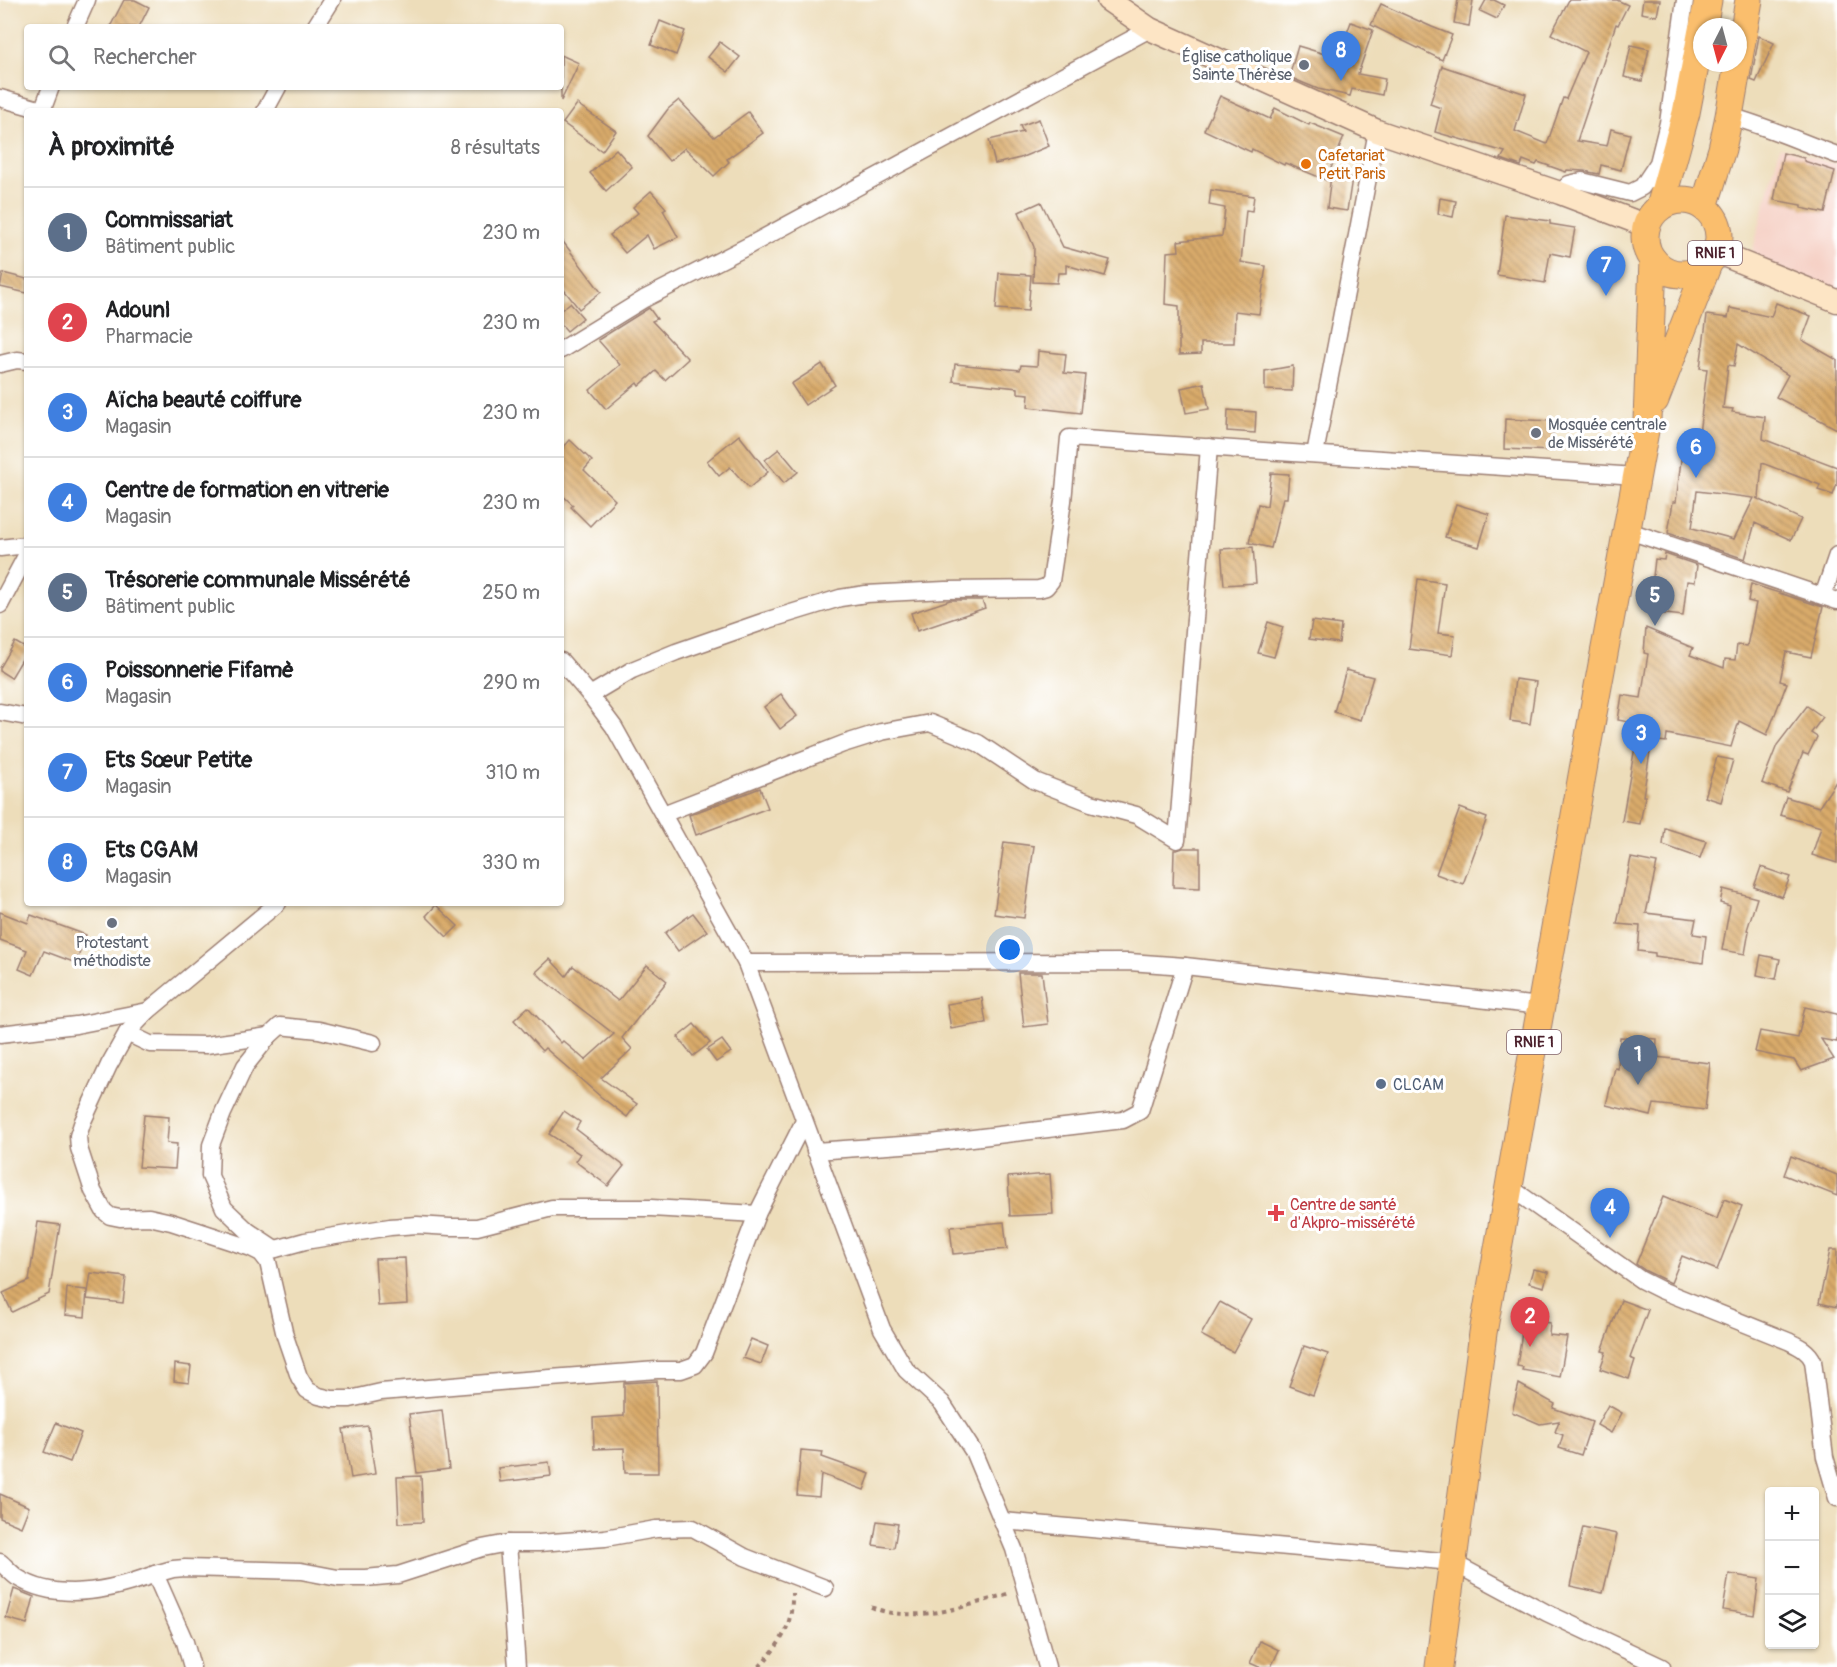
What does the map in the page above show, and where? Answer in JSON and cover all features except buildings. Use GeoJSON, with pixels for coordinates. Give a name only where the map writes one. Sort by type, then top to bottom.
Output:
{"type":"FeatureCollection","features":[{"type":"Feature","properties":{"kind":"highway","name":"RNIE 1"},"geometry":{"type":"LineString","coordinates":[[1704,18],[1708,0]]}},
{"type":"Feature","properties":{"kind":"highway"},"geometry":{"type":"LineString","coordinates":[[1653,217],[1674,201],[1690,201],[1704,207],[1729,116],[1749,0]]}},
{"type":"Feature","properties":{"kind":"highway","name":"RNIE 1"},"geometry":{"type":"LineString","coordinates":[[1694,72],[1686,113],[1653,217],[1645,234],[1646,248],[1653,260],[1665,270],[1680,274],[1695,272],[1712,258]]}},
{"type":"Feature","properties":{"kind":"highway","name":"RNIE 1"},"geometry":{"type":"LineString","coordinates":[[1647,420],[1719,236],[1715,220],[1704,207]]}},
{"type":"Feature","properties":{"kind":"highway","name":"RNIE 1"},"geometry":{"type":"LineString","coordinates":[[1439,1667],[1483,1333],[1647,420],[1653,260]]}},
{"type":"Feature","properties":{"kind":"main road"},"geometry":{"type":"LineString","coordinates":[[1108,0],[1150,29],[1377,131],[1560,193],[1653,217]]}},
{"type":"Feature","properties":{"kind":"main road"},"geometry":{"type":"LineString","coordinates":[[1712,258],[1837,301]]}},
{"type":"Feature","properties":{"kind":"street"},"geometry":{"type":"LineString","coordinates":[[76,24],[87,0]]}},
{"type":"Feature","properties":{"kind":"street"},"geometry":{"type":"LineString","coordinates":[[317,24],[332,0]]}},
{"type":"Feature","properties":{"kind":"street"},"geometry":{"type":"LineString","coordinates":[[1560,193],[1569,184],[1581,181],[1630,194],[1642,187],[1648,179],[1658,163],[1668,123],[1685,0]]}},
{"type":"Feature","properties":{"kind":"street"},"geometry":{"type":"LineString","coordinates":[[564,348],[644,299],[750,245],[1150,29]]}},
{"type":"Feature","properties":{"kind":"street"},"geometry":{"type":"LineString","coordinates":[[43,108],[50,90]]}},
{"type":"Feature","properties":{"kind":"street"},"geometry":{"type":"LineString","coordinates":[[267,108],[276,90]]}},
{"type":"Feature","properties":{"kind":"street"},"geometry":{"type":"LineString","coordinates":[[0,98],[32,108]]}},
{"type":"Feature","properties":{"kind":"street"},"geometry":{"type":"LineString","coordinates":[[1729,116],[1759,124],[1837,155]]}},
{"type":"Feature","properties":{"kind":"street"},"geometry":{"type":"LineString","coordinates":[[1315,454],[1377,131]]}},
{"type":"Feature","properties":{"kind":"street"},"geometry":{"type":"LineString","coordinates":[[0,364],[16,360],[24,361]]}},
{"type":"Feature","properties":{"kind":"street"},"geometry":{"type":"LineString","coordinates":[[590,694],[632,670],[676,652],[840,598],[866,594],[1046,587],[1051,581],[1053,569],[1069,438],[1636,476]]}},
{"type":"Feature","properties":{"kind":"street"},"geometry":{"type":"LineString","coordinates":[[663,814],[843,744],[881,732],[930,723],[978,743],[1035,781],[1091,803],[1136,815],[1177,840],[1209,447]]}},
{"type":"Feature","properties":{"kind":"street"},"geometry":{"type":"LineString","coordinates":[[1626,530],[1830,599],[1837,555]]}},
{"type":"Feature","properties":{"kind":"street"},"geometry":{"type":"LineString","coordinates":[[0,548],[24,545]]}},
{"type":"Feature","properties":{"kind":"street"},"geometry":{"type":"LineString","coordinates":[[0,605],[24,561]]}},
{"type":"Feature","properties":{"kind":"street"},"geometry":{"type":"LineString","coordinates":[[564,671],[590,694],[614,727],[746,963],[882,1329],[906,1370],[942,1403],[973,1451],[1014,1549],[1047,1667]]}},
{"type":"Feature","properties":{"kind":"street"},"geometry":{"type":"LineString","coordinates":[[0,712],[24,716]]}},
{"type":"Feature","properties":{"kind":"street"},"geometry":{"type":"LineString","coordinates":[[274,906],[148,1011],[127,1033],[109,1065],[83,1120],[78,1136],[79,1148],[93,1191],[110,1216],[149,1217],[268,1251],[305,1241],[390,1227],[417,1224],[477,1227],[552,1208],[641,1208],[757,1214]]}},
{"type":"Feature","properties":{"kind":"street"},"geometry":{"type":"LineString","coordinates":[[746,963],[1129,962],[1185,966],[1540,1006]]}},
{"type":"Feature","properties":{"kind":"street"},"geometry":{"type":"LineString","coordinates":[[815,1151],[931,1143],[1123,1120],[1140,1112],[1185,966]]}},
{"type":"Feature","properties":{"kind":"street"},"geometry":{"type":"LineString","coordinates":[[0,1034],[76,1025],[148,1011]]}},
{"type":"Feature","properties":{"kind":"street"},"geometry":{"type":"LineString","coordinates":[[373,1043],[319,1029],[280,1026],[245,1066],[223,1113],[212,1145],[210,1176],[224,1208],[268,1251],[268,1262],[285,1336],[298,1377],[307,1390],[332,1399],[350,1399],[381,1392],[511,1381],[681,1370],[695,1365],[704,1353],[713,1332],[757,1214],[804,1121]]}},
{"type":"Feature","properties":{"kind":"street"},"geometry":{"type":"LineString","coordinates":[[127,1033],[150,1044],[206,1046],[269,1036]]}},
{"type":"Feature","properties":{"kind":"street"},"geometry":{"type":"LineString","coordinates":[[1508,1186],[1641,1280],[1788,1341],[1810,1355],[1813,1361],[1825,1457],[1837,1498]]}},
{"type":"Feature","properties":{"kind":"street"},"geometry":{"type":"LineString","coordinates":[[1003,1521],[1452,1562],[1547,1613],[1662,1667]]}},
{"type":"Feature","properties":{"kind":"street"},"geometry":{"type":"LineString","coordinates":[[0,1562],[18,1578],[38,1587],[66,1592],[89,1592],[133,1582],[173,1569],[185,1568],[301,1571],[338,1578],[398,1575],[482,1548],[508,1543],[605,1538],[656,1529],[693,1528],[745,1557],[825,1588]]}},
{"type":"Feature","properties":{"kind":"street"},"geometry":{"type":"LineString","coordinates":[[508,1543],[517,1667]]}},
{"type":"Feature","properties":{"kind":"street"},"geometry":{"type":"LineString","coordinates":[[155,1574],[185,1642],[192,1667]]}},
{"type":"Feature","properties":{"kind":"path"},"geometry":{"type":"LineString","coordinates":[[759,1667],[779,1646],[790,1620],[791,1574]]}},
{"type":"Feature","properties":{"kind":"path"},"geometry":{"type":"LineString","coordinates":[[871,1607],[905,1614],[933,1612],[968,1606],[1025,1588]]}},
{"type":"Feature","properties":{"kind":"shaded area"},"geometry":{"type":"Polygon","coordinates":[[[1780,147],[1837,165],[1837,291],[1751,257],[1780,147]]]}},
{"type":"Feature","properties":{"kind":"place","name":"Église catholique Sainte Thérèse"},"geometry":{"type":"Point","coordinates":[1304,65]}},
{"type":"Feature","properties":{"kind":"place","name":"Ets CGAM"},"geometry":{"type":"Point","coordinates":[1341,81]}},
{"type":"Feature","properties":{"kind":"place","name":"Cafetariat Petit Paris"},"geometry":{"type":"Point","coordinates":[1306,164]}},
{"type":"Feature","properties":{"kind":"place","name":"Ets Sœur Petite"},"geometry":{"type":"Point","coordinates":[1606,296]}},
{"type":"Feature","properties":{"kind":"place","name":"Mosquée centrale de Missérété"},"geometry":{"type":"Point","coordinates":[1536,433]}},
{"type":"Feature","properties":{"kind":"place","name":"Poissonnerie Fifamè"},"geometry":{"type":"Point","coordinates":[1696,478]}},
{"type":"Feature","properties":{"kind":"place","name":"Trésorerie communale Missérété"},"geometry":{"type":"Point","coordinates":[1655,626]}},
{"type":"Feature","properties":{"kind":"place","name":"Aïcha beauté coiffure"},"geometry":{"type":"Point","coordinates":[1641,764]}},
{"type":"Feature","properties":{"kind":"place","name":"Protestant méthodiste"},"geometry":{"type":"Point","coordinates":[112,923]}},
{"type":"Feature","properties":{"kind":"place","name":"CLCAM"},"geometry":{"type":"Point","coordinates":[1381,1084]}},
{"type":"Feature","properties":{"kind":"place","name":"Commissariat"},"geometry":{"type":"Point","coordinates":[1638,1085]}},
{"type":"Feature","properties":{"kind":"place","name":"Centre de santé d'Akpro-missérété"},"geometry":{"type":"Point","coordinates":[1276,1213]}},
{"type":"Feature","properties":{"kind":"place","name":"Centre de formation en vitrerie"},"geometry":{"type":"Point","coordinates":[1610,1238]}},
{"type":"Feature","properties":{"kind":"place","name":"Adounl"},"geometry":{"type":"Point","coordinates":[1530,1347]}}]}
